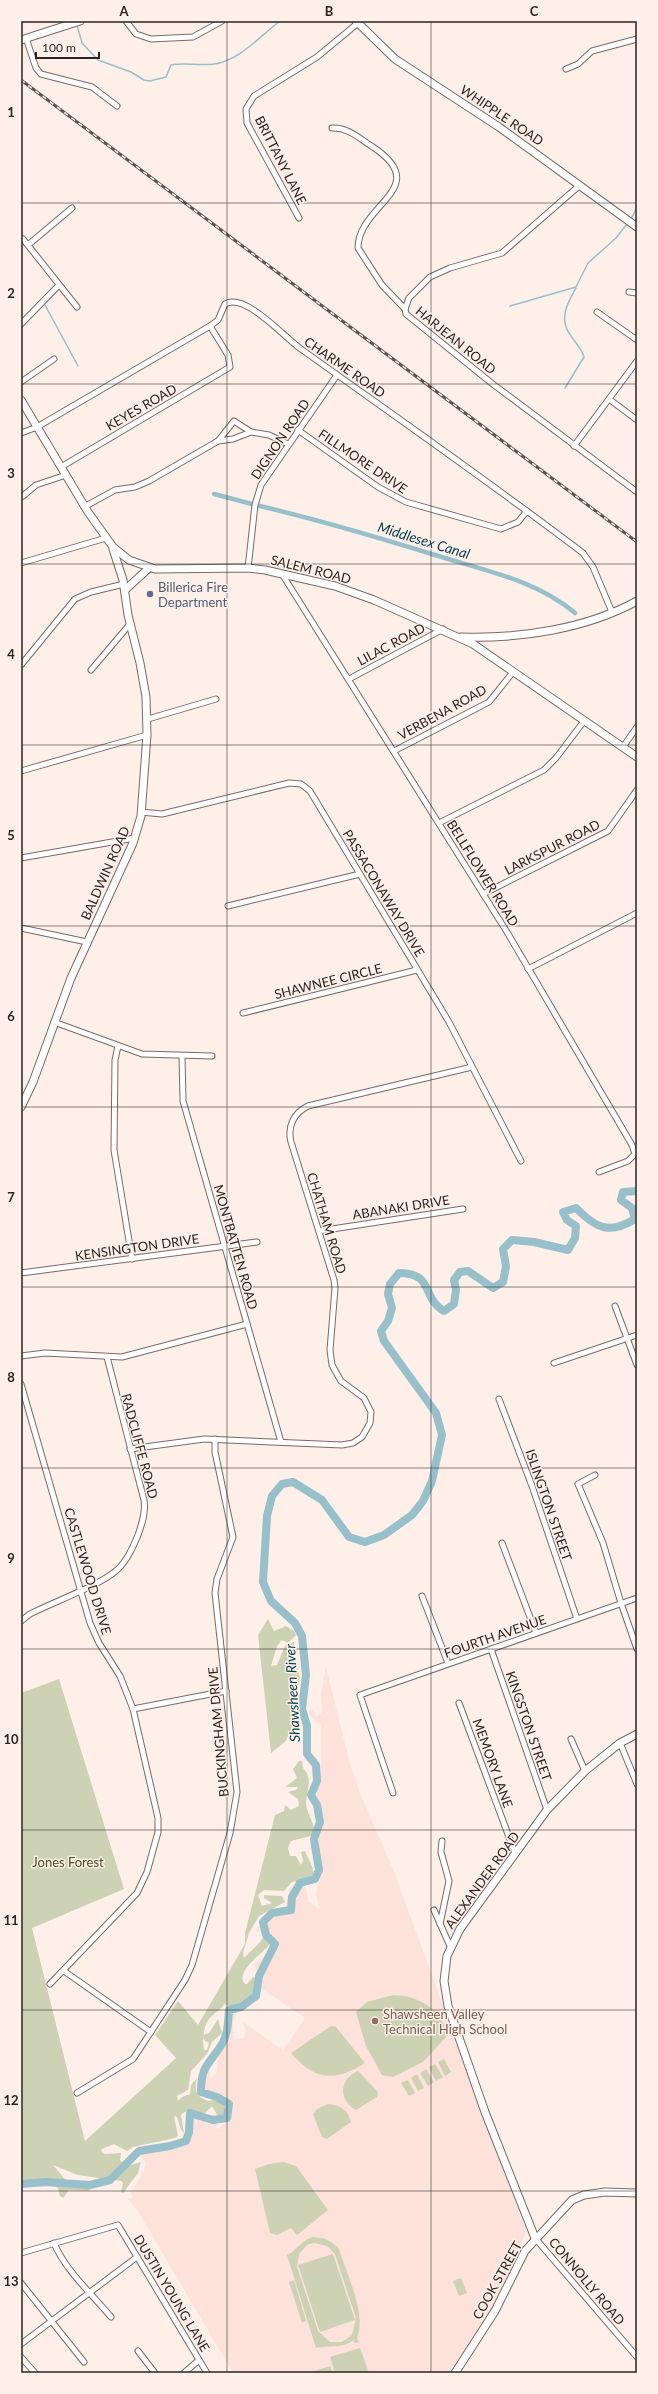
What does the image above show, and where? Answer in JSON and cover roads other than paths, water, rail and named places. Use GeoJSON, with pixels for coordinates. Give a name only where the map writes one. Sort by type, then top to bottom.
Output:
{"type":"FeatureCollection","features":[{"type":"Feature","properties":{"kind":"street"},"geometry":{"type":"LineString","coordinates":[[80,21],[24,39],[36,68],[41,74],[92,87],[117,106]]}},
{"type":"Feature","properties":{"kind":"street"},"geometry":{"type":"LineString","coordinates":[[126,21],[136,34],[151,39],[193,38],[222,21]]}},
{"type":"Feature","properties":{"kind":"street","name":"WHIPPLE ROAD"},"geometry":{"type":"LineString","coordinates":[[357,22],[400,62],[493,123],[637,227]]}},
{"type":"Feature","properties":{"kind":"street","name":"BRITTANY LANE"},"geometry":{"type":"LineString","coordinates":[[299,218],[247,123],[246,109],[254,96],[317,57],[357,22]]}},
{"type":"Feature","properties":{"kind":"street"},"geometry":{"type":"LineString","coordinates":[[566,69],[578,64],[592,51],[637,38]]}},
{"type":"Feature","properties":{"kind":"street","name":"HARJEAN ROAD"},"geometry":{"type":"LineString","coordinates":[[332,128],[345,129],[387,156],[397,173],[395,186],[360,232],[358,248],[382,285],[405,310],[406,314],[574,446],[637,492]]}},
{"type":"Feature","properties":{"kind":"street"},"geometry":{"type":"LineString","coordinates":[[405,310],[409,298],[430,277],[458,266],[496,256],[509,249],[580,185]]}},
{"type":"Feature","properties":{"kind":"street"},"geometry":{"type":"LineString","coordinates":[[28,245],[72,208]]}},
{"type":"Feature","properties":{"kind":"street"},"geometry":{"type":"LineString","coordinates":[[23,239],[77,307]]}},
{"type":"Feature","properties":{"kind":"street"},"geometry":{"type":"LineString","coordinates":[[21,324],[59,285]]}},
{"type":"Feature","properties":{"kind":"street"},"geometry":{"type":"LineString","coordinates":[[629,292],[637,293]]}},
{"type":"Feature","properties":{"kind":"street","name":"CHARME ROAD"},"geometry":{"type":"LineString","coordinates":[[21,433],[37,427],[210,326],[218,320],[225,304],[233,301],[239,302],[254,310],[295,345],[527,511],[583,554],[590,561],[612,612]]}},
{"type":"Feature","properties":{"kind":"street"},"geometry":{"type":"LineString","coordinates":[[597,312],[637,340]]}},
{"type":"Feature","properties":{"kind":"street","name":"KEYES ROAD"},"geometry":{"type":"LineString","coordinates":[[61,467],[230,365],[225,350],[210,326]]}},
{"type":"Feature","properties":{"kind":"street"},"geometry":{"type":"LineString","coordinates":[[21,382],[54,359]]}},
{"type":"Feature","properties":{"kind":"street"},"geometry":{"type":"LineString","coordinates":[[574,446],[637,361]]}},
{"type":"Feature","properties":{"kind":"street","name":"DIGNON ROAD"},"geometry":{"type":"LineString","coordinates":[[248,568],[256,497],[267,474],[337,375]]}},
{"type":"Feature","properties":{"kind":"street"},"geometry":{"type":"LineString","coordinates":[[609,399],[637,420]]}},
{"type":"Feature","properties":{"kind":"street","name":"SALEM ROAD"},"geometry":{"type":"LineString","coordinates":[[21,400],[84,507],[107,539],[126,558],[149,568],[248,568],[282,574],[356,593],[459,637],[514,672],[637,757]]}},
{"type":"Feature","properties":{"kind":"street"},"geometry":{"type":"LineString","coordinates":[[84,507],[115,490],[135,487],[149,481],[218,440],[234,421],[251,432],[269,435],[288,444]]}},
{"type":"Feature","properties":{"kind":"street","name":"FILLMORE DRIVE"},"geometry":{"type":"LineString","coordinates":[[298,430],[378,487],[406,502],[501,529],[518,522],[527,511]]}},
{"type":"Feature","properties":{"kind":"street"},"geometry":{"type":"LineString","coordinates":[[218,440],[233,439],[251,432]]}},
{"type":"Feature","properties":{"kind":"street"},"geometry":{"type":"LineString","coordinates":[[23,496],[36,484],[66,475]]}},
{"type":"Feature","properties":{"kind":"street"},"geometry":{"type":"LineString","coordinates":[[21,563],[107,539]]}},
{"type":"Feature","properties":{"kind":"street","name":"BALDWIN ROAD"},"geometry":{"type":"LineString","coordinates":[[21,1107],[33,1082],[54,1022],[87,942],[135,838],[141,812],[148,719],[140,663],[130,624],[125,587],[118,560],[107,539]]}},
{"type":"Feature","properties":{"kind":"street"},"geometry":{"type":"LineString","coordinates":[[21,665],[75,599],[91,592],[125,587],[149,568]]}},
{"type":"Feature","properties":{"kind":"street","name":"BELLFLOWER ROAD"},"geometry":{"type":"LineString","coordinates":[[282,574],[483,894],[632,1145],[635,1154],[628,1161],[599,1172]]}},
{"type":"Feature","properties":{"kind":"street"},"geometry":{"type":"LineString","coordinates":[[459,637],[491,637],[532,632],[570,625],[612,612],[637,601]]}},
{"type":"Feature","properties":{"kind":"street"},"geometry":{"type":"LineString","coordinates":[[91,670],[130,624]]}},
{"type":"Feature","properties":{"kind":"street","name":"LILAC ROAD"},"geometry":{"type":"LineString","coordinates":[[349,679],[443,629]]}},
{"type":"Feature","properties":{"kind":"street","name":"VERBENA ROAD"},"geometry":{"type":"LineString","coordinates":[[394,751],[489,702],[514,672]]}},
{"type":"Feature","properties":{"kind":"street"},"geometry":{"type":"LineString","coordinates":[[148,719],[216,699]]}},
{"type":"Feature","properties":{"kind":"street"},"geometry":{"type":"LineString","coordinates":[[439,823],[544,770],[556,758],[584,721]]}},
{"type":"Feature","properties":{"kind":"street"},"geometry":{"type":"LineString","coordinates":[[623,747],[637,726]]}},
{"type":"Feature","properties":{"kind":"street"},"geometry":{"type":"LineString","coordinates":[[21,771],[147,735]]}},
{"type":"Feature","properties":{"kind":"street","name":"PASSACONAWAY DRIVE"},"geometry":{"type":"LineString","coordinates":[[141,812],[162,814],[289,783],[301,784],[310,791],[449,1022],[521,1161]]}},
{"type":"Feature","properties":{"kind":"street","name":"LARKSPUR ROAD"},"geometry":{"type":"LineString","coordinates":[[483,894],[608,831],[637,790]]}},
{"type":"Feature","properties":{"kind":"street"},"geometry":{"type":"LineString","coordinates":[[21,858],[135,838]]}},
{"type":"Feature","properties":{"kind":"street"},"geometry":{"type":"LineString","coordinates":[[228,906],[360,874]]}},
{"type":"Feature","properties":{"kind":"street"},"geometry":{"type":"LineString","coordinates":[[528,969],[637,913]]}},
{"type":"Feature","properties":{"kind":"street"},"geometry":{"type":"LineString","coordinates":[[21,928],[87,942]]}},
{"type":"Feature","properties":{"kind":"street","name":"SHAWNEE CIRCLE"},"geometry":{"type":"LineString","coordinates":[[243,1013],[417,970]]}},
{"type":"Feature","properties":{"kind":"street"},"geometry":{"type":"LineString","coordinates":[[54,1022],[142,1054],[212,1056]]}},
{"type":"Feature","properties":{"kind":"street"},"geometry":{"type":"LineString","coordinates":[[118,1046],[115,1060],[114,1150],[132,1259]]}},
{"type":"Feature","properties":{"kind":"street","name":"MONTBATTEN ROAD"},"geometry":{"type":"LineString","coordinates":[[182,1056],[183,1101],[281,1442]]}},
{"type":"Feature","properties":{"kind":"street","name":"CHATHAM ROAD"},"geometry":{"type":"LineString","coordinates":[[130,1449],[184,1440],[215,1439],[348,1445],[362,1437],[370,1423],[371,1412],[367,1402],[360,1394],[341,1381],[332,1365],[330,1350],[335,1288],[290,1137],[290,1127],[296,1114],[312,1105],[472,1067]]}},
{"type":"Feature","properties":{"kind":"street","name":"ABANAKI DRIVE"},"geometry":{"type":"LineString","coordinates":[[319,1231],[463,1209]]}},
{"type":"Feature","properties":{"kind":"street","name":"KENSINGTON DRIVE"},"geometry":{"type":"LineString","coordinates":[[21,1273],[257,1242]]}},
{"type":"Feature","properties":{"kind":"street"},"geometry":{"type":"LineString","coordinates":[[615,1306],[637,1365]]}},
{"type":"Feature","properties":{"kind":"street"},"geometry":{"type":"LineString","coordinates":[[21,1356],[45,1353],[107,1357],[136,1355],[247,1324]]}},
{"type":"Feature","properties":{"kind":"street"},"geometry":{"type":"LineString","coordinates":[[554,1363],[637,1335]]}},
{"type":"Feature","properties":{"kind":"street","name":"RADCLIFFE ROAD"},"geometry":{"type":"LineString","coordinates":[[21,1621],[30,1614],[80,1590],[118,1569],[128,1556],[140,1528],[145,1506],[107,1357]]}},
{"type":"Feature","properties":{"kind":"street","name":"CASTLEWOOD DRIVE"},"geometry":{"type":"LineString","coordinates":[[21,1384],[80,1590],[95,1634],[120,1676],[134,1709],[158,1818],[155,1847],[147,1872],[137,1893],[50,1984]]}},
{"type":"Feature","properties":{"kind":"street","name":"ISLINGTON STREET"},"geometry":{"type":"LineString","coordinates":[[499,1398],[532,1486],[577,1619]]}},
{"type":"Feature","properties":{"kind":"street","name":"BUCKINGHAM DRIVE"},"geometry":{"type":"LineString","coordinates":[[77,2093],[133,2059],[185,1980],[192,1965],[233,1818],[236,1792],[215,1593],[219,1574],[232,1543],[233,1531],[218,1469],[215,1439]]}},
{"type":"Feature","properties":{"kind":"street"},"geometry":{"type":"LineString","coordinates":[[595,1475],[578,1484],[603,1543],[621,1604],[637,1650]]}},
{"type":"Feature","properties":{"kind":"street"},"geometry":{"type":"LineString","coordinates":[[502,1543],[536,1633]]}},
{"type":"Feature","properties":{"kind":"street"},"geometry":{"type":"LineString","coordinates":[[422,1596],[448,1663]]}},
{"type":"Feature","properties":{"kind":"street","name":"FOURTH AVENUE"},"geometry":{"type":"LineString","coordinates":[[393,1793],[360,1695],[637,1598]]}},
{"type":"Feature","properties":{"kind":"street","name":"KINGSTON STREET"},"geometry":{"type":"LineString","coordinates":[[491,1648],[547,1810]]}},
{"type":"Feature","properties":{"kind":"street"},"geometry":{"type":"LineString","coordinates":[[134,1709],[226,1690]]}},
{"type":"Feature","properties":{"kind":"street","name":"MEMORY LANE"},"geometry":{"type":"LineString","coordinates":[[459,1703],[514,1853]]}},
{"type":"Feature","properties":{"kind":"street","name":"ALEXANDER ROAD"},"geometry":{"type":"LineString","coordinates":[[535,2238],[485,2112],[448,2006],[444,1973],[450,1946],[463,1924],[547,1810],[585,1771],[620,1743],[637,1734]]}},
{"type":"Feature","properties":{"kind":"street"},"geometry":{"type":"LineString","coordinates":[[571,1739],[585,1771]]}},
{"type":"Feature","properties":{"kind":"street"},"geometry":{"type":"LineString","coordinates":[[620,1743],[637,1784]]}},
{"type":"Feature","properties":{"kind":"street"},"geometry":{"type":"LineString","coordinates":[[440,1924],[449,1881],[441,1852],[442,1841]]}},
{"type":"Feature","properties":{"kind":"street"},"geometry":{"type":"LineString","coordinates":[[434,1910],[450,1946]]}},
{"type":"Feature","properties":{"kind":"street"},"geometry":{"type":"LineString","coordinates":[[64,1970],[151,2032]]}},
{"type":"Feature","properties":{"kind":"street","name":"COOK STREET"},"geometry":{"type":"LineString","coordinates":[[455,2373],[491,2318],[525,2251],[535,2238],[575,2198],[605,2192],[637,2193]]}},
{"type":"Feature","properties":{"kind":"street","name":"DUSTIN YOUNG LANE"},"geometry":{"type":"LineString","coordinates":[[54,2243],[118,2225],[207,2373]]}},
{"type":"Feature","properties":{"kind":"street","name":"CONNOLLY ROAD"},"geometry":{"type":"LineString","coordinates":[[535,2238],[637,2357]]}},
{"type":"Feature","properties":{"kind":"street"},"geometry":{"type":"LineString","coordinates":[[21,2253],[54,2243],[66,2267],[90,2292],[111,2318]]}},
{"type":"Feature","properties":{"kind":"street"},"geometry":{"type":"LineString","coordinates":[[21,2344],[137,2257]]}},
{"type":"Feature","properties":{"kind":"street"},"geometry":{"type":"LineString","coordinates":[[21,2282],[53,2320],[84,2362]]}},
{"type":"Feature","properties":{"kind":"street"},"geometry":{"type":"LineString","coordinates":[[138,2351],[156,2373]]}},
{"type":"Feature","properties":{"kind":"street"},"geometry":{"type":"LineString","coordinates":[[21,2357],[35,2373]]}},
{"type":"Feature","properties":{"kind":"street"},"geometry":{"type":"LineString","coordinates":[[184,2373],[199,2360]]}},
{"type":"Feature","properties":{"kind":"waterway"},"geometry":{"type":"LineString","coordinates":[[77,25],[82,43],[98,60],[131,72],[144,80],[150,81],[166,77],[171,65],[214,64],[232,58],[249,47],[280,21]]}},
{"type":"Feature","properties":{"kind":"waterway"},"geometry":{"type":"LineString","coordinates":[[631,219],[637,207]]}},
{"type":"Feature","properties":{"kind":"waterway"},"geometry":{"type":"LineString","coordinates":[[510,306],[576,287],[588,263],[616,238],[627,224]]}},
{"type":"Feature","properties":{"kind":"waterway"},"geometry":{"type":"LineString","coordinates":[[565,388],[584,357],[583,353],[568,331],[565,322],[565,311],[576,288]]}},
{"type":"Feature","properties":{"kind":"waterway"},"geometry":{"type":"LineString","coordinates":[[45,305],[78,366]]}},
{"type":"Feature","properties":{"kind":"waterway","name":"Middlesex Canal"},"geometry":{"type":"LineString","coordinates":[[214,494],[252,504]]}},
{"type":"Feature","properties":{"kind":"waterway","name":"Middlesex Canal"},"geometry":{"type":"LineString","coordinates":[[260,506],[348,529],[508,577],[543,592],[575,613]]}},
{"type":"Feature","properties":{"kind":"waterway","name":"Shawsheen River"},"geometry":{"type":"LineString","coordinates":[[21,2184],[46,2182],[90,2185],[110,2180],[139,2151],[170,2146],[186,2141],[189,2132],[190,2113],[213,2120],[227,2118],[229,2104],[217,2097],[201,2092],[201,2083],[204,2070],[224,2040],[229,2010],[241,2007],[256,1996],[259,1976],[275,1944],[266,1935],[263,1922],[272,1913],[291,1910],[292,1897],[300,1883],[315,1879],[319,1870],[314,1839],[320,1822],[317,1805],[311,1795],[317,1781],[316,1765],[307,1754],[307,1726],[302,1709],[306,1675],[302,1636],[295,1623],[271,1601],[263,1582],[267,1516],[272,1496],[282,1484],[293,1482],[322,1500],[349,1537],[365,1542],[384,1535],[412,1515],[423,1501],[432,1481],[442,1435],[436,1413],[384,1341],[381,1331],[388,1321],[392,1308],[388,1294],[390,1284],[399,1273],[410,1274],[418,1277],[423,1282],[432,1300],[444,1311],[454,1304],[456,1290],[454,1280],[460,1272],[468,1271],[493,1288],[503,1282],[506,1266],[503,1249],[512,1240],[534,1242],[568,1250],[575,1238],[576,1226],[567,1220],[563,1212],[576,1208],[590,1220],[603,1227],[618,1227],[635,1219],[632,1208],[621,1200],[623,1192],[637,1191]]}},
{"type":"Feature","properties":{"kind":"railway"},"geometry":{"type":"LineString","coordinates":[[21,80],[637,542]]}},
{"type":"Feature","properties":{"kind":"place","name":"Billerica Fire Department"},"geometry":{"type":"Point","coordinates":[150,594]}},
{"type":"Feature","properties":{"kind":"place","name":"Shawsheen Valley Technical High School"},"geometry":{"type":"Point","coordinates":[375,2021]}},
{"type":"Feature","properties":{"kind":"park label","name":"Jones Forest"},"geometry":{"type":"Point","coordinates":[68,1862]}}]}
